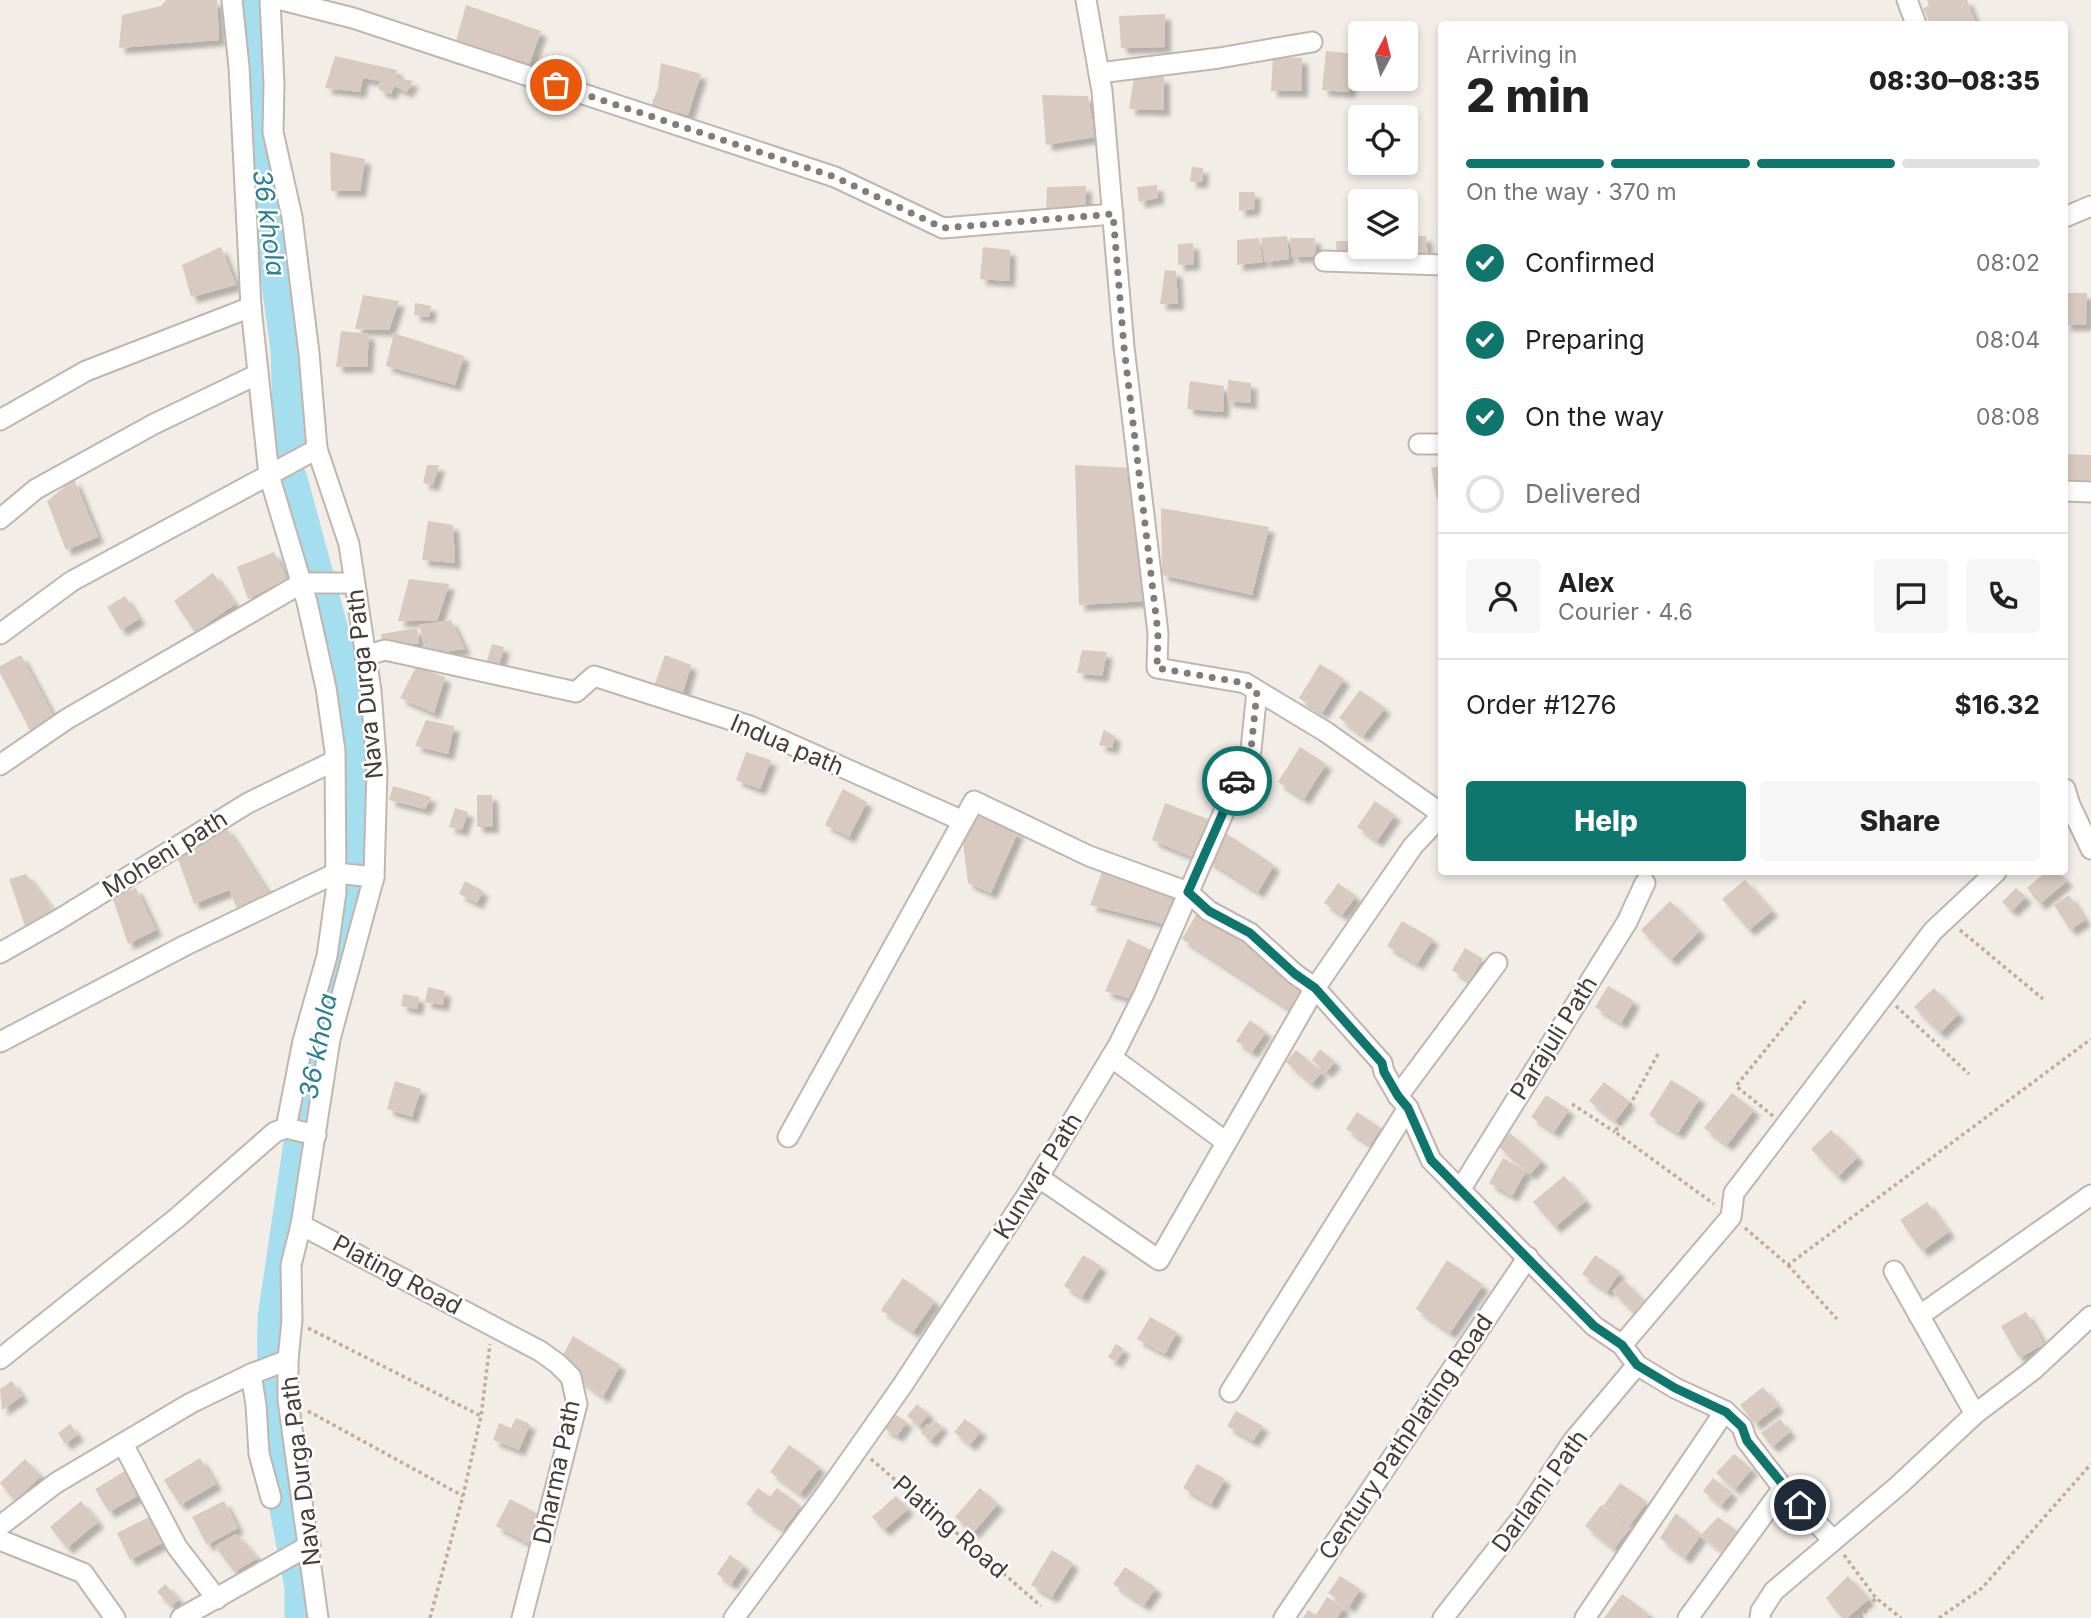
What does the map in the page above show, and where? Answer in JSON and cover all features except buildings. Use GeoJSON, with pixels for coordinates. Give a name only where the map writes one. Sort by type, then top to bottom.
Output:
{"type":"FeatureCollection","features":[{"type":"Feature","properties":{"kind":"street"},"geometry":{"type":"LineString","coordinates":[[232,0],[239,67],[251,307],[268,475],[302,583],[326,688],[335,751],[336,892],[327,956],[303,1041],[286,1128]]}},
{"type":"Feature","properties":{"kind":"street","name":"Nava Durga Path"},"geometry":{"type":"LineString","coordinates":[[270,0],[273,132],[292,217],[309,353],[317,449],[349,544],[371,691],[377,771],[374,877],[330,1038],[302,1224],[290,1265],[292,1320],[288,1400],[318,1618]]}},
{"type":"Feature","properties":{"kind":"street"},"geometry":{"type":"LineString","coordinates":[[282,0],[354,18],[835,177],[943,228],[1113,214]]}},
{"type":"Feature","properties":{"kind":"street"},"geometry":{"type":"LineString","coordinates":[[1086,0],[1099,73],[1124,347],[1158,633],[1157,668],[1245,683],[1326,732],[1438,812]]}},
{"type":"Feature","properties":{"kind":"street"},"geometry":{"type":"LineString","coordinates":[[1907,0],[1915,21]]}},
{"type":"Feature","properties":{"kind":"street"},"geometry":{"type":"LineString","coordinates":[[1099,73],[1219,58],[1312,42]]}},
{"type":"Feature","properties":{"kind":"street"},"geometry":{"type":"LineString","coordinates":[[2068,216],[2091,206]]}},
{"type":"Feature","properties":{"kind":"street"},"geometry":{"type":"LineString","coordinates":[[1324,261],[1438,265]]}},
{"type":"Feature","properties":{"kind":"street"},"geometry":{"type":"LineString","coordinates":[[0,420],[86,371],[251,307]]}},
{"type":"Feature","properties":{"kind":"street"},"geometry":{"type":"LineString","coordinates":[[0,519],[36,489],[154,424],[258,374]]}},
{"type":"Feature","properties":{"kind":"street"},"geometry":{"type":"LineString","coordinates":[[1419,444],[1438,444]]}},
{"type":"Feature","properties":{"kind":"street"},"geometry":{"type":"LineString","coordinates":[[0,634],[72,580],[317,449]]}},
{"type":"Feature","properties":{"kind":"street"},"geometry":{"type":"LineString","coordinates":[[2068,491],[2091,492]]}},
{"type":"Feature","properties":{"kind":"street"},"geometry":{"type":"LineString","coordinates":[[0,765],[67,719],[302,583],[354,583]]}},
{"type":"Feature","properties":{"kind":"street","name":"Indua path"},"geometry":{"type":"LineString","coordinates":[[365,656],[385,650],[576,692],[594,676],[750,726],[963,821]]}},
{"type":"Feature","properties":{"kind":"street","name":"Kunwar Path"},"geometry":{"type":"LineString","coordinates":[[734,1618],[902,1386],[1038,1177],[1111,1057],[1144,994],[1251,750],[1257,691]]}},
{"type":"Feature","properties":{"kind":"street","name":"Moheni path"},"geometry":{"type":"LineString","coordinates":[[0,953],[248,803],[334,761]]}},
{"type":"Feature","properties":{"kind":"street"},"geometry":{"type":"LineString","coordinates":[[788,1138],[974,801],[1090,856],[1188,892],[1209,911],[1250,933],[1295,974],[1315,988],[1382,1063],[1384,1072],[1403,1102],[1431,1160],[1594,1326],[1622,1345],[1637,1365],[1675,1388],[1726,1412],[1742,1427],[1747,1441],[1783,1488],[1832,1540]]}},
{"type":"Feature","properties":{"kind":"street"},"geometry":{"type":"LineString","coordinates":[[2068,803],[2091,849]]}},
{"type":"Feature","properties":{"kind":"street"},"geometry":{"type":"LineString","coordinates":[[1038,1177],[1159,1260],[1315,988],[1413,846],[1438,819]]}},
{"type":"Feature","properties":{"kind":"street"},"geometry":{"type":"LineString","coordinates":[[0,1042],[186,945],[336,873],[374,877]]}},
{"type":"Feature","properties":{"kind":"street"},"geometry":{"type":"LineString","coordinates":[[1622,1345],[1731,1217],[1734,1193],[1933,931],[1993,875]]}},
{"type":"Feature","properties":{"kind":"street","name":"Parajuli Path"},"geometry":{"type":"LineString","coordinates":[[1460,1190],[1627,922],[1645,883]]}},
{"type":"Feature","properties":{"kind":"street"},"geometry":{"type":"LineString","coordinates":[[1230,1392],[1403,1102],[1497,963]]}},
{"type":"Feature","properties":{"kind":"street"},"geometry":{"type":"LineString","coordinates":[[1111,1057],[1226,1142]]}},
{"type":"Feature","properties":{"kind":"street"},"geometry":{"type":"LineString","coordinates":[[0,1359],[178,1217],[275,1132],[286,1128],[316,1135]]}},
{"type":"Feature","properties":{"kind":"street"},"geometry":{"type":"LineString","coordinates":[[1919,1316],[2091,1195]]}},
{"type":"Feature","properties":{"kind":"street","name":"Plating Road"},"geometry":{"type":"LineString","coordinates":[[302,1224],[492,1326]]}},
{"type":"Feature","properties":{"kind":"street","name":"Century PathPlating Road"},"geometry":{"type":"LineString","coordinates":[[1284,1618],[1528,1256]]}},
{"type":"Feature","properties":{"kind":"street"},"geometry":{"type":"LineString","coordinates":[[1894,1272],[1975,1414]]}},
{"type":"Feature","properties":{"kind":"street"},"geometry":{"type":"LineString","coordinates":[[1760,1618],[1761,1611],[1774,1591],[1899,1485],[1975,1414],[2033,1370],[2091,1316]]}},
{"type":"Feature","properties":{"kind":"street","name":"Dharma Path"},"geometry":{"type":"LineString","coordinates":[[492,1326],[516,1337],[558,1364],[571,1377],[577,1404],[523,1618]]}},
{"type":"Feature","properties":{"kind":"street"},"geometry":{"type":"LineString","coordinates":[[0,1526],[56,1483],[191,1403],[251,1374],[288,1360]]}},
{"type":"Feature","properties":{"kind":"street","name":"Darlami Path"},"geometry":{"type":"LineString","coordinates":[[1443,1618],[1520,1520],[1573,1441],[1637,1365]]}},
{"type":"Feature","properties":{"kind":"street"},"geometry":{"type":"LineString","coordinates":[[251,1374],[259,1454],[271,1498]]}},
{"type":"Feature","properties":{"kind":"street"},"geometry":{"type":"LineString","coordinates":[[1585,1618],[1726,1412]]}},
{"type":"Feature","properties":{"kind":"street"},"geometry":{"type":"LineString","coordinates":[[122,1444],[177,1547],[217,1599]]}},
{"type":"Feature","properties":{"kind":"street"},"geometry":{"type":"LineString","coordinates":[[1688,1618],[1783,1488]]}},
{"type":"Feature","properties":{"kind":"street"},"geometry":{"type":"LineString","coordinates":[[0,1540],[83,1573],[115,1618]]}},
{"type":"Feature","properties":{"kind":"street"},"geometry":{"type":"LineString","coordinates":[[181,1618],[310,1545]]}},
{"type":"Feature","properties":{"kind":"path"},"geometry":{"type":"LineString","coordinates":[[1945,918],[2043,999]]}},
{"type":"Feature","properties":{"kind":"path"},"geometry":{"type":"LineString","coordinates":[[1884,995],[1969,1074]]}},
{"type":"Feature","properties":{"kind":"path"},"geometry":{"type":"LineString","coordinates":[[1785,1126],[1736,1086],[1806,1000]]}},
{"type":"Feature","properties":{"kind":"path"},"geometry":{"type":"LineString","coordinates":[[1788,1265],[2091,1039]]}},
{"type":"Feature","properties":{"kind":"path"},"geometry":{"type":"LineString","coordinates":[[1615,1132],[1658,1054]]}},
{"type":"Feature","properties":{"kind":"path"},"geometry":{"type":"LineString","coordinates":[[1572,1104],[1731,1217],[1788,1265],[1837,1319]]}},
{"type":"Feature","properties":{"kind":"path"},"geometry":{"type":"LineString","coordinates":[[292,1320],[481,1416]]}},
{"type":"Feature","properties":{"kind":"path"},"geometry":{"type":"LineString","coordinates":[[430,1618],[463,1496],[481,1416],[492,1326]]}},
{"type":"Feature","properties":{"kind":"path"},"geometry":{"type":"LineString","coordinates":[[288,1400],[463,1496]]}},
{"type":"Feature","properties":{"kind":"path","name":"Plating Road"},"geometry":{"type":"LineString","coordinates":[[859,1448],[1041,1606]]}},
{"type":"Feature","properties":{"kind":"path"},"geometry":{"type":"LineString","coordinates":[[1939,1618],[1982,1588],[2091,1464]]}},
{"type":"Feature","properties":{"kind":"path"},"geometry":{"type":"LineString","coordinates":[[1832,1540],[1876,1598],[1901,1618]]}},
{"type":"Feature","properties":{"kind":"path"},"geometry":{"type":"LineString","coordinates":[[1860,1618],[1876,1598]]}},
{"type":"Feature","properties":{"kind":"waterway","name":"36 khola"},"geometry":{"type":"LineString","coordinates":[[249,0],[252,97],[287,349],[290,447]]}},
{"type":"Feature","properties":{"kind":"waterway","name":"36 khola"},"geometry":{"type":"LineString","coordinates":[[291,479],[345,679],[356,779],[351,903],[316,1035],[274,1318],[273,1441],[301,1587],[301,1618]]}},
{"type":"Feature","properties":{"kind":"way so far"},"geometry":{"type":"LineString","coordinates":[[556,85],[835,177],[943,228],[1113,214],[1124,347],[1158,633],[1157,668],[1245,683],[1257,691],[1251,750],[1237,781]]}},
{"type":"Feature","properties":{"kind":"route"},"geometry":{"type":"LineString","coordinates":[[1237,781],[1188,892],[1209,911],[1250,933],[1295,974],[1315,988],[1382,1063],[1384,1072],[1408,1108],[1431,1160],[1594,1326],[1622,1345],[1637,1365],[1675,1388],[1726,1412],[1742,1427],[1747,1441],[1783,1488],[1800,1505]]}}]}
